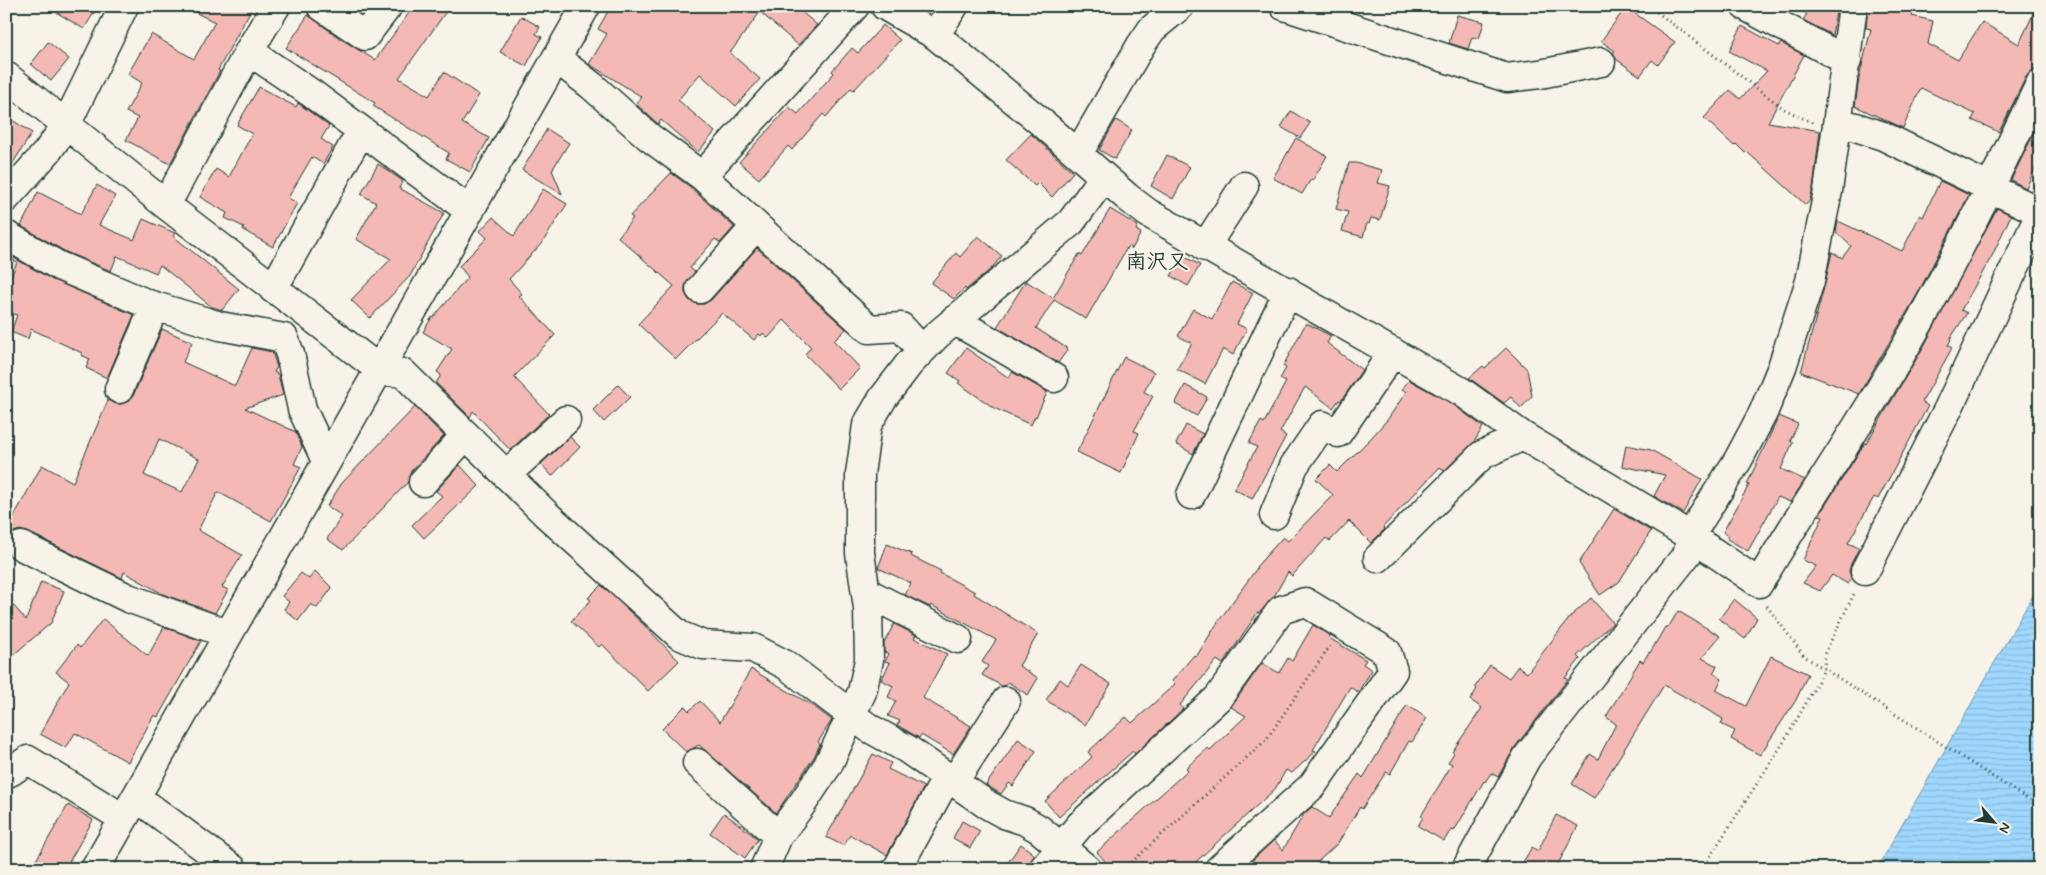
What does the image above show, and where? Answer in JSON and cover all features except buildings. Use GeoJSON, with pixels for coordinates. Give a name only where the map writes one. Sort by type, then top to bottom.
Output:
{"type":"FeatureCollection","features":[{"type":"Feature","properties":{"kind":"street"},"geometry":{"type":"LineString","coordinates":[[6,198],[47,152],[66,124],[124,6]]}},
{"type":"Feature","properties":{"kind":"street"},"geometry":{"type":"LineString","coordinates":[[166,206],[248,51],[276,6]]}},
{"type":"Feature","properties":{"kind":"street"},"geometry":{"type":"LineString","coordinates":[[321,6],[365,36],[388,6]]}},
{"type":"Feature","properties":{"kind":"street"},"geometry":{"type":"LineString","coordinates":[[95,869],[586,6]]}},
{"type":"Feature","properties":{"kind":"street"},"geometry":{"type":"LineString","coordinates":[[702,176],[856,6]]}},
{"type":"Feature","properties":{"kind":"street"},"geometry":{"type":"LineString","coordinates":[[885,6],[935,35],[1047,126],[1104,178],[1148,212],[1205,247],[1288,291],[1462,392],[1523,436],[1690,536],[1759,583],[1890,373],[1968,233],[2040,84]]}},
{"type":"Feature","properties":{"kind":"street"},"geometry":{"type":"LineString","coordinates":[[935,35],[954,6]]}},
{"type":"Feature","properties":{"kind":"street"},"geometry":{"type":"LineString","coordinates":[[1078,154],[1152,29],[1180,6]]}},
{"type":"Feature","properties":{"kind":"street"},"geometry":{"type":"LineString","coordinates":[[1284,6],[1507,78],[1540,74],[1601,62]]}},
{"type":"Feature","properties":{"kind":"street"},"geometry":{"type":"LineString","coordinates":[[1745,6],[1846,61]]}},
{"type":"Feature","properties":{"kind":"street"},"geometry":{"type":"LineString","coordinates":[[1466,869],[1527,757],[1688,553],[1690,536],[1738,460],[1764,413],[1782,367],[1810,281],[1828,191],[1853,6]]}},
{"type":"Feature","properties":{"kind":"street"},"geometry":{"type":"LineString","coordinates":[[248,51],[311,93],[470,211]]}},
{"type":"Feature","properties":{"kind":"street"},"geometry":{"type":"LineString","coordinates":[[556,58],[592,86],[649,137],[702,176],[869,328],[901,328],[922,350]]}},
{"type":"Feature","properties":{"kind":"street"},"geometry":{"type":"LineString","coordinates":[[6,76],[166,206],[380,370],[403,373],[547,515],[679,635],[703,644],[753,648],[786,665],[869,728],[907,748],[986,804],[1039,829],[1087,869]]}},
{"type":"Feature","properties":{"kind":"street"},"geometry":{"type":"LineString","coordinates":[[1837,127],[1856,127],[1883,136],[2040,213],[1948,409],[1865,571]]}},
{"type":"Feature","properties":{"kind":"street"},"geometry":{"type":"LineString","coordinates":[[273,289],[361,131]]}},
{"type":"Feature","properties":{"kind":"street"},"geometry":{"type":"LineString","coordinates":[[764,869],[778,836],[828,764],[862,692],[869,660],[866,592],[860,553],[860,474],[867,425],[883,398],[922,350],[954,320],[1071,222],[1104,178]]}},
{"type":"Feature","properties":{"kind":"street"},"geometry":{"type":"LineString","coordinates":[[1205,247],[1244,186]]}},
{"type":"Feature","properties":{"kind":"street"},"geometry":{"type":"LineString","coordinates":[[700,289],[756,226]]}},
{"type":"Feature","properties":{"kind":"street"},"geometry":{"type":"LineString","coordinates":[[6,235],[58,266],[155,306],[220,326],[284,338],[290,354],[302,409],[326,461]]}},
{"type":"Feature","properties":{"kind":"street"},"geometry":{"type":"LineString","coordinates":[[1191,495],[1288,291]]}},
{"type":"Feature","properties":{"kind":"street"},"geometry":{"type":"LineString","coordinates":[[119,389],[155,306]]}},
{"type":"Feature","properties":{"kind":"street"},"geometry":{"type":"LineString","coordinates":[[954,320],[1054,378]]}},
{"type":"Feature","properties":{"kind":"street"},"geometry":{"type":"LineString","coordinates":[[1274,515],[1294,466],[1322,425],[1338,433],[1393,352]]}},
{"type":"Feature","properties":{"kind":"street"},"geometry":{"type":"LineString","coordinates":[[506,475],[566,420]]}},
{"type":"Feature","properties":{"kind":"street"},"geometry":{"type":"LineString","coordinates":[[423,482],[466,436]]}},
{"type":"Feature","properties":{"kind":"street"},"geometry":{"type":"LineString","coordinates":[[1378,558],[1482,455],[1523,436]]}},
{"type":"Feature","properties":{"kind":"street"},"geometry":{"type":"LineString","coordinates":[[20,546],[128,598],[228,634]]}},
{"type":"Feature","properties":{"kind":"street"},"geometry":{"type":"LineString","coordinates":[[866,592],[958,639]]}},
{"type":"Feature","properties":{"kind":"street"},"geometry":{"type":"LineString","coordinates":[[1043,869],[1060,846],[1080,825],[1218,698],[1282,610],[1305,602],[1387,652],[1393,670],[1312,786],[1220,869]]}},
{"type":"Feature","properties":{"kind":"street"},"geometry":{"type":"LineString","coordinates":[[897,869],[950,779],[1006,701]]}},
{"type":"Feature","properties":{"kind":"street"},"geometry":{"type":"LineString","coordinates":[[10,772],[28,760],[130,808],[233,869]]}},
{"type":"Feature","properties":{"kind":"street"},"geometry":{"type":"LineString","coordinates":[[697,763],[778,836]]}},
{"type":"Feature","properties":{"kind":"path"},"geometry":{"type":"LineString","coordinates":[[1649,6],[1712,56],[1784,109],[1806,121],[1837,127]]}},
{"type":"Feature","properties":{"kind":"path"},"geometry":{"type":"LineString","coordinates":[[1702,869],[1785,740],[1824,670],[1825,653],[1865,571]]}},
{"type":"Feature","properties":{"kind":"path"},"geometry":{"type":"LineString","coordinates":[[1759,583],[1765,603],[1804,656],[2040,807]]}},
{"type":"Feature","properties":{"kind":"path"},"geometry":{"type":"LineString","coordinates":[[1124,869],[1266,740],[1344,625]]}},
{"type":"Feature","properties":{"kind":"water"},"geometry":{"type":"Polygon","coordinates":[[[2040,583],[2040,869],[1877,869],[2040,583]]]}},
{"type":"Feature","properties":{"kind":"district","name":"南沢又"},"geometry":{"type":"Point","coordinates":[1157,261]}}]}
